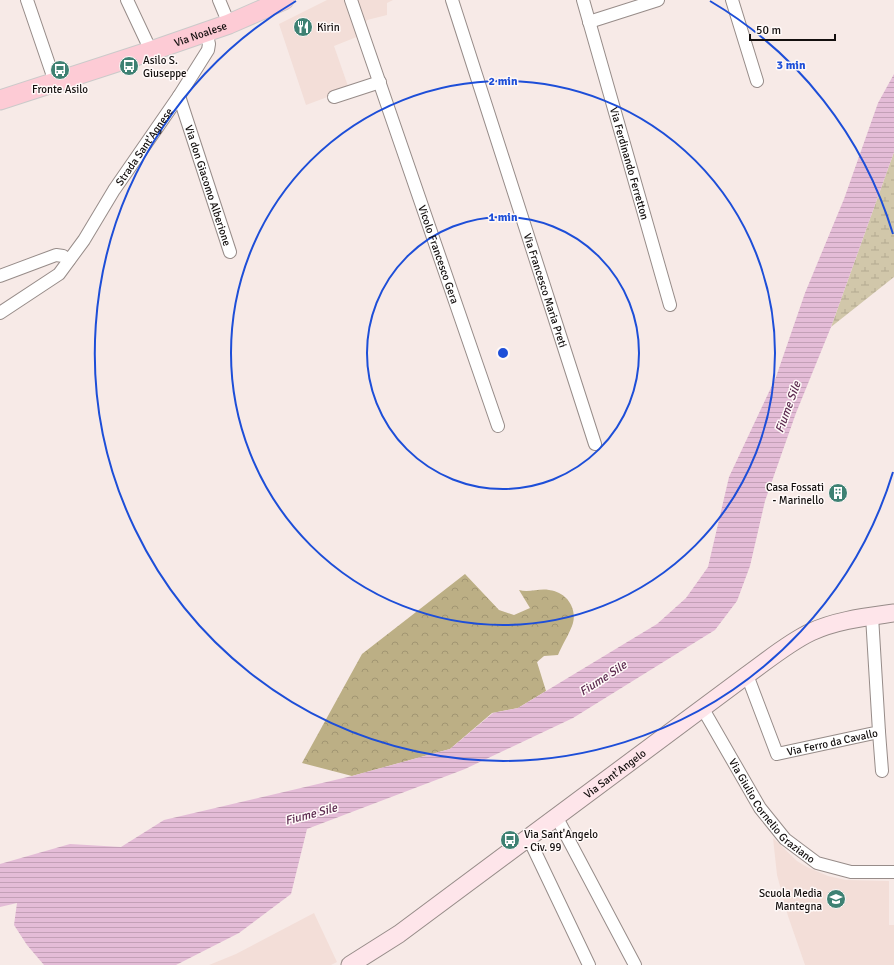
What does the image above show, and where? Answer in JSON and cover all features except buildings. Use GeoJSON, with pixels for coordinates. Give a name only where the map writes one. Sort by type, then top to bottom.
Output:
{"type":"FeatureCollection","features":[{"type":"Feature","properties":{"kind":"main road","name":"Via Noalese"},"geometry":{"type":"LineString","coordinates":[[0,100],[229,24],[284,0]]}},
{"type":"Feature","properties":{"kind":"street"},"geometry":{"type":"LineString","coordinates":[[27,0],[55,82]]}},
{"type":"Feature","properties":{"kind":"street"},"geometry":{"type":"LineString","coordinates":[[127,0],[151,51]]}},
{"type":"Feature","properties":{"kind":"street"},"geometry":{"type":"LineString","coordinates":[[219,0],[229,24]]}},
{"type":"Feature","properties":{"kind":"street","name":"Vicolo Francesco Gera"},"geometry":{"type":"LineString","coordinates":[[351,0],[498,426]]}},
{"type":"Feature","properties":{"kind":"street","name":"Via Francesco Maria Preti"},"geometry":{"type":"LineString","coordinates":[[452,0],[595,444]]}},
{"type":"Feature","properties":{"kind":"street","name":"Via Ferdinando Ferretton"},"geometry":{"type":"LineString","coordinates":[[583,0],[670,305]]}},
{"type":"Feature","properties":{"kind":"street"},"geometry":{"type":"LineString","coordinates":[[589,22],[658,0]]}},
{"type":"Feature","properties":{"kind":"street"},"geometry":{"type":"LineString","coordinates":[[732,0],[757,81]]}},
{"type":"Feature","properties":{"kind":"street","name":"Strada Sant'Agnese"},"geometry":{"type":"LineString","coordinates":[[0,313],[59,274],[70,260],[84,240],[114,190],[179,96],[208,50],[209,44],[206,32]]}},
{"type":"Feature","properties":{"kind":"street"},"geometry":{"type":"LineString","coordinates":[[334,97],[380,82]]}},
{"type":"Feature","properties":{"kind":"street","name":"Via don Giacomo Alberione"},"geometry":{"type":"LineString","coordinates":[[179,96],[230,252]]}},
{"type":"Feature","properties":{"kind":"street"},"geometry":{"type":"LineString","coordinates":[[0,276],[56,255],[64,256],[70,260]]}},
{"type":"Feature","properties":{"kind":"street","name":"Via Sant'Angelo"},"geometry":{"type":"LineString","coordinates":[[350,965],[399,934],[783,649],[810,632],[842,621],[894,613]]}},
{"type":"Feature","properties":{"kind":"street","name":"Via Ferro da Cavallo"},"geometry":{"type":"LineString","coordinates":[[747,675],[777,754],[879,732],[872,616]]}},
{"type":"Feature","properties":{"kind":"street","name":"Via Giulio Cornelio Graziano"},"geometry":{"type":"LineString","coordinates":[[703,708],[760,808],[785,839],[817,863],[851,872],[894,872]]}},
{"type":"Feature","properties":{"kind":"street"},"geometry":{"type":"LineString","coordinates":[[879,732],[882,771]]}},
{"type":"Feature","properties":{"kind":"street"},"geometry":{"type":"LineString","coordinates":[[556,816],[636,965]]}},
{"type":"Feature","properties":{"kind":"street"},"geometry":{"type":"LineString","coordinates":[[528,837],[589,965]]}},
{"type":"Feature","properties":{"kind":"shaded area"},"geometry":{"type":"Polygon","coordinates":[[[327,0],[393,0],[387,3],[387,15],[367,20],[359,36],[334,46],[349,89],[306,105],[279,24],[327,0]]]}},
{"type":"Feature","properties":{"kind":"shaded area","name":"Scuola Media Mantegna"},"geometry":{"type":"Polygon","coordinates":[[[773,838],[797,861],[828,876],[846,880],[889,881],[889,925],[894,925],[894,965],[805,965],[788,916],[777,875],[773,838]]]}},
{"type":"Feature","properties":{"kind":"shaded area"},"geometry":{"type":"Polygon","coordinates":[[[314,913],[337,962],[331,965],[209,965],[236,954],[314,913]]]}},
{"type":"Feature","properties":{"kind":"green space"},"geometry":{"type":"Polygon","coordinates":[[[894,152],[894,277],[831,327],[894,152]]]}},
{"type":"Feature","properties":{"kind":"green space"},"geometry":{"type":"Polygon","coordinates":[[[465,574],[499,610],[514,615],[530,608],[519,590],[555,591],[569,601],[573,611],[573,623],[558,655],[544,656],[537,662],[546,691],[518,708],[492,713],[450,749],[352,776],[302,763],[362,654],[465,574]]]}},
{"type":"Feature","properties":{"kind":"water","name":"Fiume Sile"},"geometry":{"type":"Polygon","coordinates":[[[894,74],[894,152],[831,327],[796,413],[765,501],[750,566],[737,601],[715,630],[573,718],[465,769],[307,829],[291,894],[239,933],[176,965],[44,965],[27,945],[14,925],[17,903],[0,907],[0,864],[70,844],[121,847],[164,820],[352,776],[450,749],[493,713],[518,708],[657,624],[686,598],[708,567],[729,477],[776,377],[805,293],[844,199],[878,103],[894,74]]]}},
{"type":"Feature","properties":{"kind":"place","name":"Kirin"},"geometry":{"type":"Point","coordinates":[303,27]}},
{"type":"Feature","properties":{"kind":"place","name":"Asilo S. Giuseppe"},"geometry":{"type":"Point","coordinates":[129,66]}},
{"type":"Feature","properties":{"kind":"place","name":"Fronte Asilo"},"geometry":{"type":"Point","coordinates":[60,70]}},
{"type":"Feature","properties":{"kind":"place","name":"Casa Fossati - Marinello"},"geometry":{"type":"Point","coordinates":[838,493]}},
{"type":"Feature","properties":{"kind":"place","name":"Via Sant'Angelo - Civ. 99"},"geometry":{"type":"Point","coordinates":[510,840]}},
{"type":"Feature","properties":{"kind":"place","name":"Scuola Media Mantegna"},"geometry":{"type":"Point","coordinates":[836,899]}}]}
